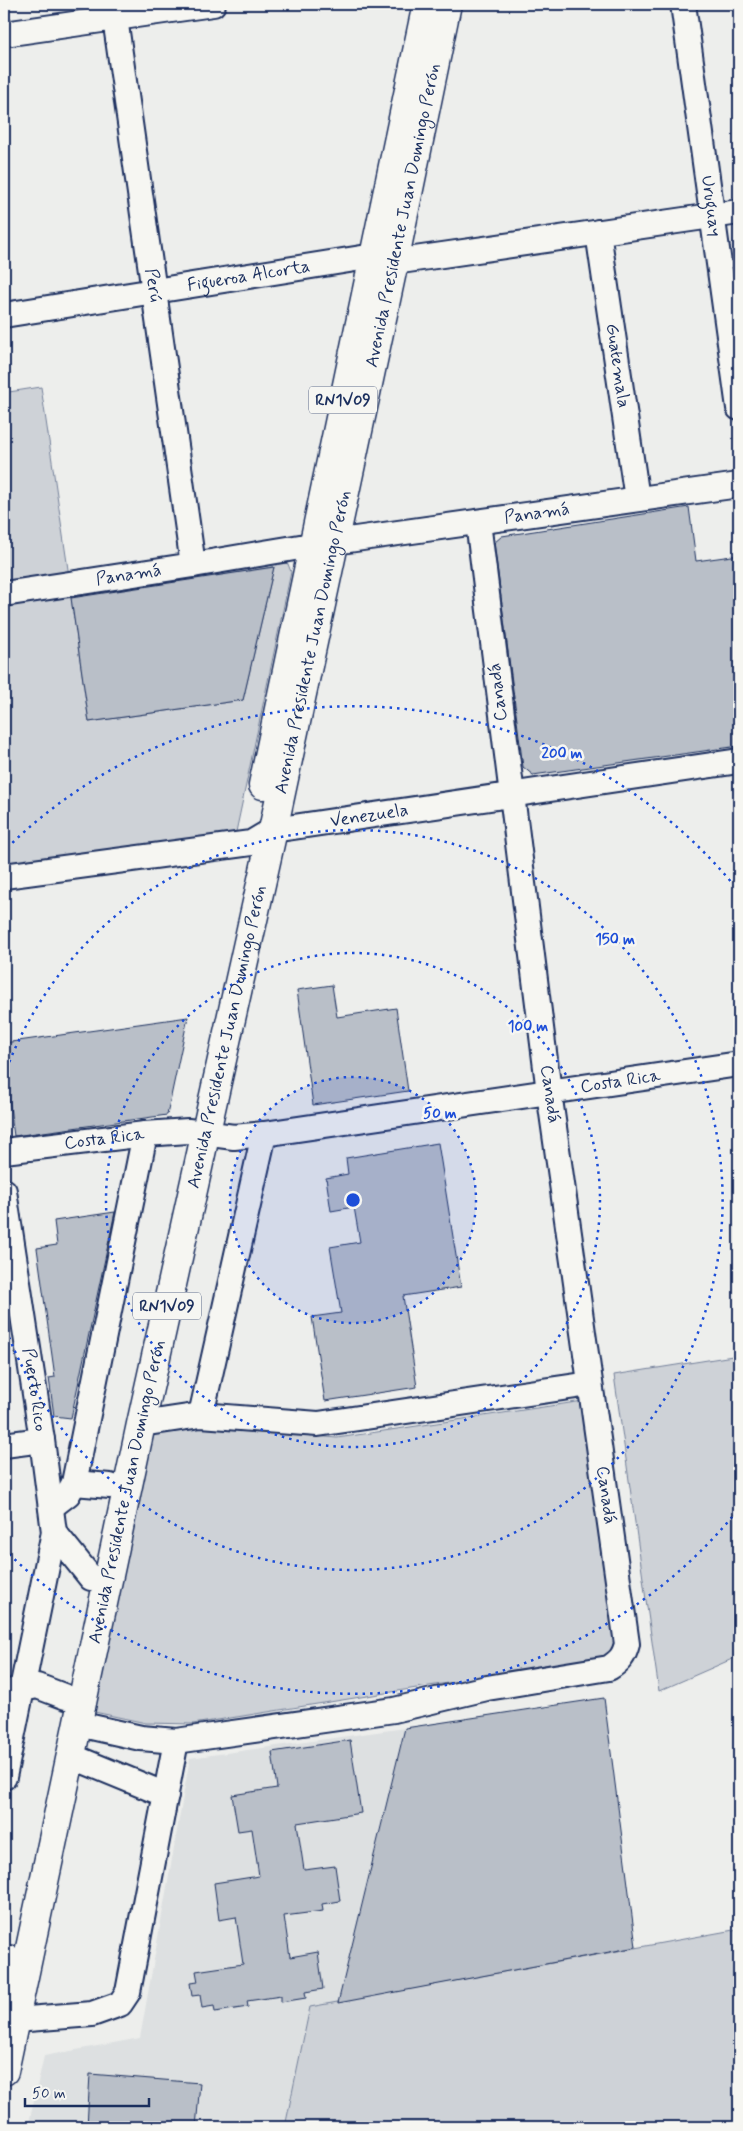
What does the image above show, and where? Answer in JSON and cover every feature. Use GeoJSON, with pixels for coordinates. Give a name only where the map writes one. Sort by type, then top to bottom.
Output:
{"type":"FeatureCollection","features":[{"type":"Feature","properties":{"kind":"main road","name":"Avenida Presidente Juan Domingo Perón"},"geometry":{"type":"LineString","coordinates":[[384,259],[427,4]]}},
{"type":"Feature","properties":{"kind":"main road","name":"Avenida Presidente Juan Domingo Perón"},"geometry":{"type":"LineString","coordinates":[[4,1988],[7,1958],[66,1697],[110,1486],[197,1132],[262,836],[384,259],[447,4]]}},
{"type":"Feature","properties":{"kind":"main road","name":"Avenida Presidente Juan Domingo Perón"},"geometry":{"type":"LineString","coordinates":[[4,2071],[141,1424],[197,1132]]}},
{"type":"Feature","properties":{"kind":"street"},"geometry":{"type":"LineString","coordinates":[[4,34],[114,11],[213,4]]}},
{"type":"Feature","properties":{"kind":"street","name":"Uruguay"},"geometry":{"type":"LineString","coordinates":[[683,4],[739,408]]}},
{"type":"Feature","properties":{"kind":"street","name":"Perú"},"geometry":{"type":"LineString","coordinates":[[114,11],[193,565]]}},
{"type":"Feature","properties":{"kind":"street","name":"Figueroa Alcorta"},"geometry":{"type":"LineString","coordinates":[[4,315],[384,259],[739,212]]}},
{"type":"Feature","properties":{"kind":"street","name":"Guatemala"},"geometry":{"type":"LineString","coordinates":[[598,232],[637,499]]}},
{"type":"Feature","properties":{"kind":"street","name":"Panamá"},"geometry":{"type":"LineString","coordinates":[[4,594],[323,544],[739,485]]}},
{"type":"Feature","properties":{"kind":"street","name":"Canadá"},"geometry":{"type":"LineString","coordinates":[[176,1741],[394,1710],[487,1688],[609,1668],[618,1662],[624,1654],[627,1644],[549,1092],[478,522]]}},
{"type":"Feature","properties":{"kind":"street","name":"Venezuela"},"geometry":{"type":"LineString","coordinates":[[4,876],[262,836],[511,794],[739,761]]}},
{"type":"Feature","properties":{"kind":"street","name":"Costa Rica"},"geometry":{"type":"LineString","coordinates":[[4,1151],[144,1134],[197,1132],[234,1136],[264,1134],[739,1064]]}},
{"type":"Feature","properties":{"kind":"street"},"geometry":{"type":"LineString","coordinates":[[51,1506],[68,1494],[74,1483],[144,1134]]}},
{"type":"Feature","properties":{"kind":"street"},"geometry":{"type":"LineString","coordinates":[[201,1415],[264,1134]]}},
{"type":"Feature","properties":{"kind":"street","name":"Puerto Rico"},"geometry":{"type":"LineString","coordinates":[[4,1191],[54,1532]]}},
{"type":"Feature","properties":{"kind":"street"},"geometry":{"type":"LineString","coordinates":[[141,1424],[201,1415],[318,1424],[590,1384]]}},
{"type":"Feature","properties":{"kind":"street"},"geometry":{"type":"LineString","coordinates":[[4,1445],[42,1440]]}},
{"type":"Feature","properties":{"kind":"street"},"geometry":{"type":"LineString","coordinates":[[74,1483],[110,1486]]}},
{"type":"Feature","properties":{"kind":"street"},"geometry":{"type":"LineString","coordinates":[[54,1532],[90,1578]]}},
{"type":"Feature","properties":{"kind":"street"},"geometry":{"type":"LineString","coordinates":[[4,1776],[12,1692],[54,1532]]}},
{"type":"Feature","properties":{"kind":"street"},"geometry":{"type":"LineString","coordinates":[[12,1692],[37,1686],[66,1697]]}},
{"type":"Feature","properties":{"kind":"street"},"geometry":{"type":"LineString","coordinates":[[15,2020],[92,2014],[120,2004],[128,1992],[176,1741],[141,1738],[78,1724]]}},
{"type":"Feature","properties":{"kind":"street"},"geometry":{"type":"LineString","coordinates":[[71,1756],[166,1795]]}},
{"type":"Feature","properties":{"kind":"shaded area"},"geometry":{"type":"Polygon","coordinates":[[[4,359],[9,392],[41,387],[69,576],[4,586],[4,359]]]}},
{"type":"Feature","properties":{"kind":"shaded area"},"geometry":{"type":"Polygon","coordinates":[[[282,562],[288,564],[291,572],[236,832],[233,837],[4,871],[4,603],[282,562]],[[274,567],[71,597],[89,722],[243,700],[274,567]]]}},
{"type":"Feature","properties":{"kind":"shaded area"},"geometry":{"type":"Polygon","coordinates":[[[739,1355],[739,1656],[659,1691],[614,1375],[739,1355]]]}},
{"type":"Feature","properties":{"kind":"shaded area"},"geometry":{"type":"Polygon","coordinates":[[[583,1401],[616,1640],[615,1648],[603,1658],[193,1724],[146,1723],[90,1711],[146,1435],[199,1425],[337,1438],[583,1401]]]}},
{"type":"Feature","properties":{"kind":"shaded area"},"geometry":{"type":"Polygon","coordinates":[[[405,1728],[338,2003],[310,2007],[285,2127],[28,2127],[44,2056],[140,2038],[190,1758],[405,1728]]]}},
{"type":"Feature","properties":{"kind":"shaded area"},"geometry":{"type":"Polygon","coordinates":[[[739,1929],[739,2127],[285,2127],[310,2007],[739,1929]]]}},
{"type":"Feature","properties":{"kind":"building"},"geometry":{"type":"Polygon","coordinates":[[[689,507],[696,561],[739,555],[739,746],[533,775],[523,767],[494,543],[502,536],[689,507]]]}},
{"type":"Feature","properties":{"kind":"building"},"geometry":{"type":"Polygon","coordinates":[[[274,567],[243,700],[89,722],[71,598],[274,567]]]}},
{"type":"Feature","properties":{"kind":"building"},"geometry":{"type":"Polygon","coordinates":[[[332,985],[337,1017],[396,1008],[408,1091],[313,1105],[297,990],[332,985]]]}},
{"type":"Feature","properties":{"kind":"building"},"geometry":{"type":"Polygon","coordinates":[[[188,1017],[167,1115],[14,1136],[4,1063],[4,1043],[188,1017]]]}},
{"type":"Feature","properties":{"kind":"building"},"geometry":{"type":"Polygon","coordinates":[[[438,1143],[461,1287],[403,1296],[417,1387],[325,1401],[312,1317],[341,1313],[330,1247],[360,1242],[354,1207],[331,1211],[326,1178],[348,1174],[346,1158],[438,1143]]]}},
{"type":"Feature","properties":{"kind":"building"},"geometry":{"type":"Polygon","coordinates":[[[115,1212],[71,1418],[54,1416],[49,1378],[55,1377],[37,1248],[57,1245],[54,1221],[115,1212]]]}},
{"type":"Feature","properties":{"kind":"building"},"geometry":{"type":"Polygon","coordinates":[[[604,1698],[636,1947],[338,2003],[405,1728],[604,1698]]]}},
{"type":"Feature","properties":{"kind":"building"},"geometry":{"type":"Polygon","coordinates":[[[350,1740],[361,1813],[297,1823],[304,1870],[335,1866],[340,1901],[322,1904],[323,1911],[284,1916],[290,1957],[318,1952],[323,1989],[305,1992],[306,1998],[281,2002],[281,1996],[247,2001],[248,2007],[215,2012],[214,2006],[202,2008],[200,1995],[192,1996],[190,1983],[198,1982],[196,1971],[243,1964],[236,1917],[219,1920],[214,1883],[259,1876],[252,1829],[238,1831],[232,1795],[277,1788],[272,1752],[350,1740]]]}},
{"type":"Feature","properties":{"kind":"building"},"geometry":{"type":"Polygon","coordinates":[[[90,2074],[200,2083],[196,2127],[117,2121],[116,2127],[87,2127],[90,2074]]]}}]}
